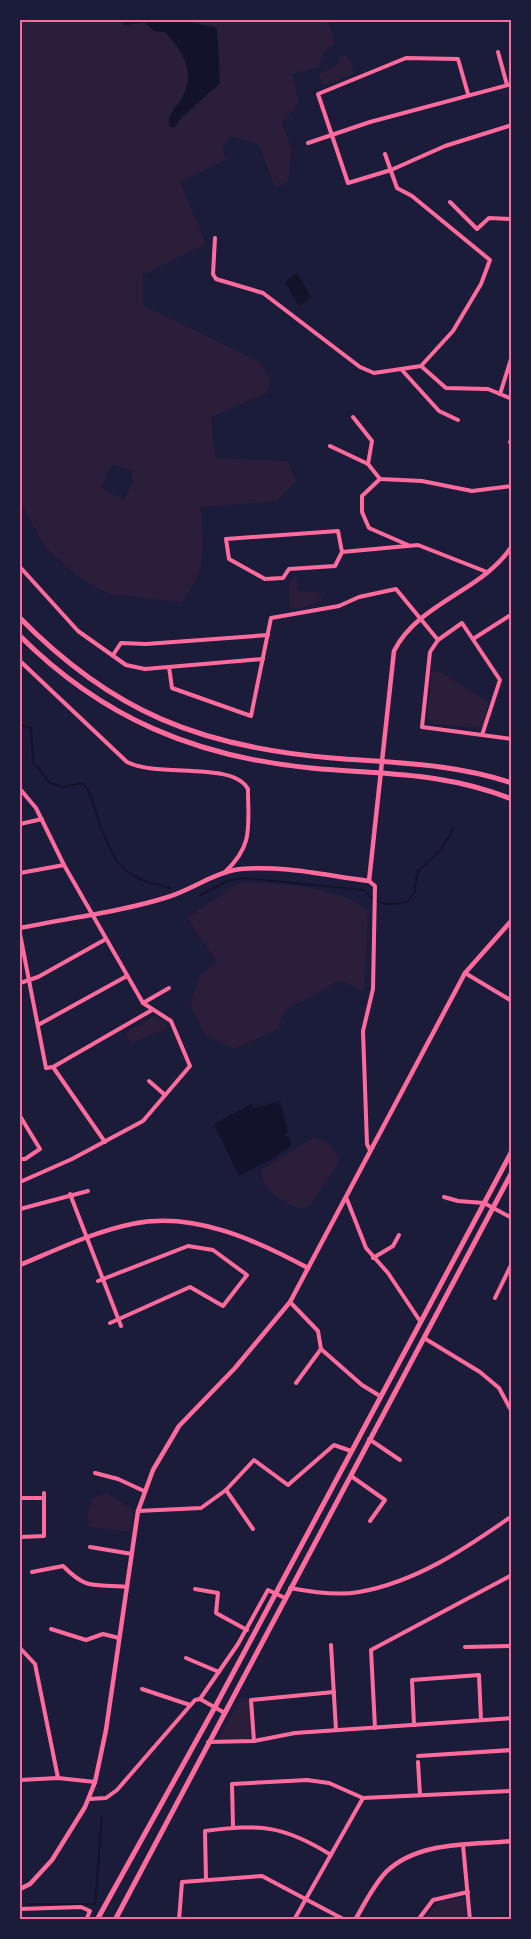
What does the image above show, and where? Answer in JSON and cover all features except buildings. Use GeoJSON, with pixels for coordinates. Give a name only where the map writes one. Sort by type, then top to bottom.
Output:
{"type":"FeatureCollection","features":[{"type":"Feature","properties":{"kind":"main road"},"geometry":{"type":"LineString","coordinates":[[20,618],[49,649],[99,687],[159,720],[224,742],[255,749],[459,769],[512,783]]}},
{"type":"Feature","properties":{"kind":"main road"},"geometry":{"type":"LineString","coordinates":[[20,636],[41,658],[91,696],[129,718],[185,743],[219,754],[273,764],[442,778],[512,799]]}},
{"type":"Feature","properties":{"kind":"main road"},"geometry":{"type":"LineString","coordinates":[[97,1920],[276,1594],[512,1151]]}},
{"type":"Feature","properties":{"kind":"main road"},"geometry":{"type":"LineString","coordinates":[[115,1920],[207,1742],[512,1172]]}},
{"type":"Feature","properties":{"kind":"street"},"geometry":{"type":"LineString","coordinates":[[308,143],[331,134],[468,94],[509,85],[498,52]]}},
{"type":"Feature","properties":{"kind":"street"},"geometry":{"type":"LineString","coordinates":[[468,94],[458,59],[406,58],[318,94],[348,183],[391,170],[445,146],[512,125]]}},
{"type":"Feature","properties":{"kind":"street"},"geometry":{"type":"LineString","coordinates":[[215,238],[213,274],[216,279],[263,293],[360,367],[374,373],[421,366],[453,331],[481,284],[490,260],[412,196],[397,188],[385,154]]}},
{"type":"Feature","properties":{"kind":"street"},"geometry":{"type":"LineString","coordinates":[[450,202],[477,228],[489,218],[512,219]]}},
{"type":"Feature","properties":{"kind":"street"},"geometry":{"type":"LineString","coordinates":[[500,394],[512,357]]}},
{"type":"Feature","properties":{"kind":"street"},"geometry":{"type":"LineString","coordinates":[[421,366],[446,388],[488,389],[512,399]]}},
{"type":"Feature","properties":{"kind":"street"},"geometry":{"type":"LineString","coordinates":[[401,369],[439,411],[458,420]]}},
{"type":"Feature","properties":{"kind":"street"},"geometry":{"type":"LineString","coordinates":[[353,417],[372,441],[368,464]]}},
{"type":"Feature","properties":{"kind":"street"},"geometry":{"type":"LineString","coordinates":[[330,446],[368,464],[381,479]]}},
{"type":"Feature","properties":{"kind":"street"},"geometry":{"type":"LineString","coordinates":[[410,546],[369,528],[362,512],[362,496],[381,479],[422,481],[472,491],[512,486]]}},
{"type":"Feature","properties":{"kind":"street"},"geometry":{"type":"LineString","coordinates":[[338,531],[342,552],[334,566],[289,569],[283,578],[265,579],[229,559],[226,539],[338,531]]}},
{"type":"Feature","properties":{"kind":"street"},"geometry":{"type":"LineString","coordinates":[[342,552],[410,546],[431,548],[447,558],[487,572]]}},
{"type":"Feature","properties":{"kind":"street"},"geometry":{"type":"LineString","coordinates":[[369,881],[384,761],[391,660],[399,641],[420,619],[487,572],[503,558],[512,546]]}},
{"type":"Feature","properties":{"kind":"street"},"geometry":{"type":"LineString","coordinates":[[20,567],[78,631],[126,665],[135,668],[169,667],[263,659]]}},
{"type":"Feature","properties":{"kind":"street"},"geometry":{"type":"LineString","coordinates":[[169,667],[172,688],[251,716],[271,618],[339,606],[358,597],[396,589],[438,640]]}},
{"type":"Feature","properties":{"kind":"street"},"geometry":{"type":"LineString","coordinates":[[473,639],[511,616]]}},
{"type":"Feature","properties":{"kind":"street"},"geometry":{"type":"LineString","coordinates":[[482,735],[500,680],[462,622],[438,640],[430,652],[422,727],[482,735],[512,739]]}},
{"type":"Feature","properties":{"kind":"street"},"geometry":{"type":"LineString","coordinates":[[113,655],[120,643],[146,644],[268,636]]}},
{"type":"Feature","properties":{"kind":"street"},"geometry":{"type":"LineString","coordinates":[[20,661],[127,762],[148,770],[231,775],[245,784],[248,789],[248,837],[240,858],[225,872],[170,896],[20,928]]}},
{"type":"Feature","properties":{"kind":"street"},"geometry":{"type":"LineString","coordinates":[[20,789],[36,808],[90,914],[143,1003],[171,1022],[190,1066],[143,1121],[105,1142],[20,1182]]}},
{"type":"Feature","properties":{"kind":"street"},"geometry":{"type":"LineString","coordinates":[[20,824],[42,819]]}},
{"type":"Feature","properties":{"kind":"street"},"geometry":{"type":"LineString","coordinates":[[20,873],[64,865]]}},
{"type":"Feature","properties":{"kind":"street"},"geometry":{"type":"LineString","coordinates":[[225,872],[268,869],[369,881],[375,885],[373,989],[363,1030],[367,1144],[370,1150]]}},
{"type":"Feature","properties":{"kind":"street"},"geometry":{"type":"LineString","coordinates":[[20,1889],[30,1884],[52,1860],[89,1799],[95,1782],[138,1511],[144,1491],[165,1446],[179,1426],[243,1360],[290,1302],[465,973],[512,920]]}},
{"type":"Feature","properties":{"kind":"street"},"geometry":{"type":"LineString","coordinates":[[20,934],[46,1068],[53,1067],[152,1010]]}},
{"type":"Feature","properties":{"kind":"street"},"geometry":{"type":"LineString","coordinates":[[20,983],[29,981],[106,939]]}},
{"type":"Feature","properties":{"kind":"street"},"geometry":{"type":"LineString","coordinates":[[465,973],[512,1001]]}},
{"type":"Feature","properties":{"kind":"street"},"geometry":{"type":"LineString","coordinates":[[38,1025],[127,976]]}},
{"type":"Feature","properties":{"kind":"street"},"geometry":{"type":"LineString","coordinates":[[143,1003],[169,988]]}},
{"type":"Feature","properties":{"kind":"street"},"geometry":{"type":"LineString","coordinates":[[53,1067],[105,1142]]}},
{"type":"Feature","properties":{"kind":"street"},"geometry":{"type":"LineString","coordinates":[[149,1081],[165,1095]]}},
{"type":"Feature","properties":{"kind":"street"},"geometry":{"type":"LineString","coordinates":[[20,1116],[40,1149],[25,1159],[20,1159]]}},
{"type":"Feature","properties":{"kind":"street"},"geometry":{"type":"LineString","coordinates":[[20,1209],[88,1191]]}},
{"type":"Feature","properties":{"kind":"street"},"geometry":{"type":"LineString","coordinates":[[70,1194],[88,1238],[100,1280],[121,1326]]}},
{"type":"Feature","properties":{"kind":"street"},"geometry":{"type":"LineString","coordinates":[[346,1197],[366,1248],[388,1274],[420,1321]]}},
{"type":"Feature","properties":{"kind":"street"},"geometry":{"type":"LineString","coordinates":[[444,1197],[458,1202],[484,1203],[512,1218]]}},
{"type":"Feature","properties":{"kind":"street"},"geometry":{"type":"LineString","coordinates":[[20,1265],[88,1238],[133,1224],[153,1221],[185,1223],[222,1230],[253,1240],[308,1268]]}},
{"type":"Feature","properties":{"kind":"street"},"geometry":{"type":"LineString","coordinates":[[373,1258],[393,1246],[399,1235]]}},
{"type":"Feature","properties":{"kind":"street"},"geometry":{"type":"LineString","coordinates":[[100,1280],[188,1246],[213,1250],[247,1275],[224,1306],[190,1287],[110,1323]]}},
{"type":"Feature","properties":{"kind":"street"},"geometry":{"type":"LineString","coordinates":[[495,1298],[512,1263]]}},
{"type":"Feature","properties":{"kind":"street"},"geometry":{"type":"LineString","coordinates":[[290,1302],[318,1331],[321,1349],[362,1384],[380,1396]]}},
{"type":"Feature","properties":{"kind":"street"},"geometry":{"type":"LineString","coordinates":[[423,1337],[480,1372],[499,1388],[512,1412]]}},
{"type":"Feature","properties":{"kind":"street"},"geometry":{"type":"LineString","coordinates":[[296,1383],[321,1349]]}},
{"type":"Feature","properties":{"kind":"street"},"geometry":{"type":"LineString","coordinates":[[369,1439],[400,1460]]}},
{"type":"Feature","properties":{"kind":"street"},"geometry":{"type":"LineString","coordinates":[[138,1511],[201,1508],[226,1490],[254,1460],[288,1485],[334,1445],[351,1451]]}},
{"type":"Feature","properties":{"kind":"street"},"geometry":{"type":"LineString","coordinates":[[95,1473],[118,1479],[144,1491]]}},
{"type":"Feature","properties":{"kind":"street"},"geometry":{"type":"LineString","coordinates":[[350,1475],[385,1500],[370,1521]]}},
{"type":"Feature","properties":{"kind":"street"},"geometry":{"type":"LineString","coordinates":[[226,1490],[253,1529]]}},
{"type":"Feature","properties":{"kind":"street"},"geometry":{"type":"LineString","coordinates":[[20,1498],[44,1496],[44,1536],[20,1538]]}},
{"type":"Feature","properties":{"kind":"street"},"geometry":{"type":"LineString","coordinates":[[290,1588],[313,1592],[358,1593],[397,1581],[451,1558],[512,1516]]}},
{"type":"Feature","properties":{"kind":"street"},"geometry":{"type":"LineString","coordinates":[[90,1547],[132,1554]]}},
{"type":"Feature","properties":{"kind":"street"},"geometry":{"type":"LineString","coordinates":[[32,1572],[63,1566],[78,1581],[96,1587],[108,1585],[127,1587]]}},
{"type":"Feature","properties":{"kind":"street"},"geometry":{"type":"LineString","coordinates":[[375,1728],[371,1650],[512,1575]]}},
{"type":"Feature","properties":{"kind":"street"},"geometry":{"type":"LineString","coordinates":[[195,1589],[218,1593],[216,1613],[247,1630]]}},
{"type":"Feature","properties":{"kind":"street"},"geometry":{"type":"LineString","coordinates":[[89,1799],[106,1798],[117,1790],[190,1706],[200,1698],[247,1630],[268,1590],[285,1598]]}},
{"type":"Feature","properties":{"kind":"street"},"geometry":{"type":"LineString","coordinates":[[51,1629],[86,1640],[103,1634],[119,1638]]}},
{"type":"Feature","properties":{"kind":"street"},"geometry":{"type":"LineString","coordinates":[[331,1645],[336,1730]]}},
{"type":"Feature","properties":{"kind":"street"},"geometry":{"type":"LineString","coordinates":[[465,1647],[512,1646]]}},
{"type":"Feature","properties":{"kind":"street"},"geometry":{"type":"LineString","coordinates":[[20,1648],[35,1665],[58,1778]]}},
{"type":"Feature","properties":{"kind":"street"},"geometry":{"type":"LineString","coordinates":[[186,1658],[219,1672]]}},
{"type":"Feature","properties":{"kind":"street"},"geometry":{"type":"LineString","coordinates":[[414,1725],[412,1680],[479,1675],[481,1720]]}},
{"type":"Feature","properties":{"kind":"street"},"geometry":{"type":"LineString","coordinates":[[142,1689],[190,1706]]}},
{"type":"Feature","properties":{"kind":"street"},"geometry":{"type":"LineString","coordinates":[[254,1741],[251,1700],[334,1692]]}},
{"type":"Feature","properties":{"kind":"street"},"geometry":{"type":"LineString","coordinates":[[200,1698],[223,1712]]}},
{"type":"Feature","properties":{"kind":"street"},"geometry":{"type":"LineString","coordinates":[[207,1742],[254,1741],[296,1733],[512,1718]]}},
{"type":"Feature","properties":{"kind":"street"},"geometry":{"type":"LineString","coordinates":[[418,1756],[512,1750]]}},
{"type":"Feature","properties":{"kind":"street"},"geometry":{"type":"LineString","coordinates":[[418,1762],[420,1796]]}},
{"type":"Feature","properties":{"kind":"street"},"geometry":{"type":"LineString","coordinates":[[20,1780],[58,1778],[95,1782]]}},
{"type":"Feature","properties":{"kind":"street"},"geometry":{"type":"LineString","coordinates":[[233,1827],[232,1784],[307,1780],[329,1783],[363,1798],[512,1791]]}},
{"type":"Feature","properties":{"kind":"street"},"geometry":{"type":"LineString","coordinates":[[294,1920],[363,1798]]}},
{"type":"Feature","properties":{"kind":"street"},"geometry":{"type":"LineString","coordinates":[[206,1880],[205,1830],[267,1827],[304,1838],[331,1855]]}},
{"type":"Feature","properties":{"kind":"street"},"geometry":{"type":"LineString","coordinates":[[355,1920],[374,1886],[398,1863],[422,1851],[512,1841]]}},
{"type":"Feature","properties":{"kind":"street"},"geometry":{"type":"LineString","coordinates":[[463,1845],[470,1920]]}},
{"type":"Feature","properties":{"kind":"street"},"geometry":{"type":"LineString","coordinates":[[178,1920],[182,1882],[262,1876],[345,1920]]}},
{"type":"Feature","properties":{"kind":"street"},"geometry":{"type":"LineString","coordinates":[[418,1920],[433,1900],[468,1893]]}},
{"type":"Feature","properties":{"kind":"street"},"geometry":{"type":"LineString","coordinates":[[20,1909],[81,1907],[90,1911],[86,1920]]}},
{"type":"Feature","properties":{"kind":"shaded area"},"geometry":{"type":"Polygon","coordinates":[[[20,20],[132,20],[125,21],[124,26],[144,22],[171,37],[185,58],[188,74],[185,94],[168,118],[174,128],[180,119],[220,83],[214,26],[181,20],[328,20],[335,43],[324,52],[319,67],[292,74],[299,103],[282,123],[292,149],[288,182],[276,188],[258,144],[231,136],[223,146],[226,160],[180,182],[206,244],[143,275],[143,305],[258,361],[271,379],[267,393],[211,417],[215,458],[288,461],[296,481],[277,501],[201,507],[203,546],[200,568],[182,602],[108,594],[77,576],[46,548],[20,502],[20,20]],[[112,464],[101,488],[124,499],[133,483],[131,471],[112,464]]]}},
{"type":"Feature","properties":{"kind":"shaded area"},"geometry":{"type":"Polygon","coordinates":[[[181,20],[217,28],[220,83],[180,119],[174,128],[169,126],[169,119],[188,82],[183,56],[165,32],[154,31],[144,22],[123,25],[125,21],[181,20]]]}},
{"type":"Feature","properties":{"kind":"shaded area"},"geometry":{"type":"Polygon","coordinates":[[[347,55],[355,74],[322,86],[319,74],[338,64],[340,57],[347,55]]]}},
{"type":"Feature","properties":{"kind":"shaded area"},"geometry":{"type":"Polygon","coordinates":[[[297,273],[311,297],[299,306],[285,282],[297,273]]]}},
{"type":"Feature","properties":{"kind":"shaded area"},"geometry":{"type":"Polygon","coordinates":[[[296,574],[298,591],[317,592],[323,599],[305,607],[290,609],[289,583],[296,574]]]}},
{"type":"Feature","properties":{"kind":"shaded area"},"geometry":{"type":"Polygon","coordinates":[[[432,671],[440,672],[489,702],[482,728],[432,724],[427,718],[432,671]]]}},
{"type":"Feature","properties":{"kind":"shaded area"},"geometry":{"type":"Polygon","coordinates":[[[240,882],[307,887],[340,895],[368,910],[364,992],[340,980],[285,1011],[277,1030],[234,1049],[205,1035],[190,1004],[200,975],[217,962],[187,918],[240,882]]]}},
{"type":"Feature","properties":{"kind":"shaded area"},"geometry":{"type":"Polygon","coordinates":[[[154,1016],[163,1021],[167,1028],[131,1044],[125,1033],[154,1016]]]}},
{"type":"Feature","properties":{"kind":"shaded area"},"geometry":{"type":"Polygon","coordinates":[[[280,1101],[288,1132],[285,1133],[285,1137],[289,1136],[291,1145],[274,1158],[239,1176],[214,1124],[251,1104],[254,1108],[280,1101]]]}},
{"type":"Feature","properties":{"kind":"shaded area"},"geometry":{"type":"Polygon","coordinates":[[[313,1138],[326,1141],[338,1156],[339,1163],[310,1206],[302,1209],[289,1204],[268,1189],[261,1176],[262,1169],[313,1138]]]}},
{"type":"Feature","properties":{"kind":"shaded area"},"geometry":{"type":"Polygon","coordinates":[[[107,1493],[134,1511],[129,1532],[90,1527],[87,1515],[92,1498],[107,1493]]]}},
{"type":"Feature","properties":{"kind":"shaded area"},"geometry":{"type":"Polygon","coordinates":[[[241,1698],[249,1698],[252,1739],[218,1740],[241,1698]]]}},
{"type":"Feature","properties":{"kind":"shaded area"},"geometry":{"type":"Polygon","coordinates":[[[465,1897],[467,1919],[422,1920],[440,1901],[465,1897]]]}},
{"type":"Feature","properties":{"kind":"waterway"},"geometry":{"type":"LineString","coordinates":[[20,725],[31,728],[33,762],[50,783],[63,787],[82,783],[86,787],[111,850],[124,868],[142,880],[170,888]]}},
{"type":"Feature","properties":{"kind":"waterway"},"geometry":{"type":"LineString","coordinates":[[200,895],[227,881],[244,878],[364,890],[373,899],[383,903],[407,902],[414,893],[418,871],[440,851],[454,828]]}},
{"type":"Feature","properties":{"kind":"waterway"},"geometry":{"type":"LineString","coordinates":[[28,1904],[95,1904],[102,1817]]}}]}
